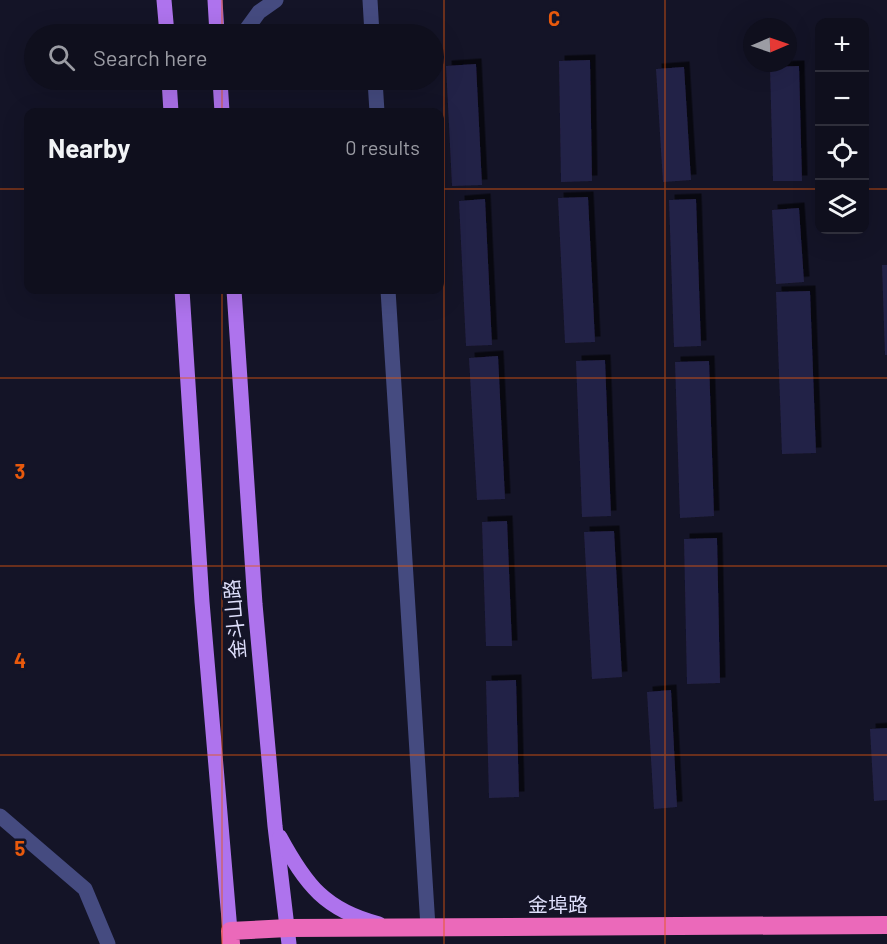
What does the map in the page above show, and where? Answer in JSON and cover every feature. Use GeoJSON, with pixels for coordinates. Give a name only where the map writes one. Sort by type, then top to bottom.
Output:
{"type":"FeatureCollection","features":[{"type":"Feature","properties":{"kind":"highway","name":"金埠路"},"geometry":{"type":"LineString","coordinates":[[230,938],[288,936],[391,927],[887,925]]}},
{"type":"Feature","properties":{"kind":"main road"},"geometry":{"type":"LineString","coordinates":[[164,0],[166,24]]}},
{"type":"Feature","properties":{"kind":"main road"},"geometry":{"type":"LineString","coordinates":[[214,0],[216,24]]}},
{"type":"Feature","properties":{"kind":"main road"},"geometry":{"type":"LineString","coordinates":[[170,90],[171,108]]}},
{"type":"Feature","properties":{"kind":"main road"},"geometry":{"type":"LineString","coordinates":[[221,90],[222,108]]}},
{"type":"Feature","properties":{"kind":"main road","name":"金斗山路"},"geometry":{"type":"LineString","coordinates":[[182,294],[202,603],[230,938]]}},
{"type":"Feature","properties":{"kind":"main road","name":"金斗山路"},"geometry":{"type":"LineString","coordinates":[[234,294],[255,604],[275,826],[288,936]]}},
{"type":"Feature","properties":{"kind":"main road"},"geometry":{"type":"LineString","coordinates":[[275,826],[292,860],[321,897],[339,911],[391,927]]}},
{"type":"Feature","properties":{"kind":"street"},"geometry":{"type":"LineString","coordinates":[[250,24],[276,0]]}},
{"type":"Feature","properties":{"kind":"street"},"geometry":{"type":"LineString","coordinates":[[370,0],[371,24]]}},
{"type":"Feature","properties":{"kind":"street"},"geometry":{"type":"LineString","coordinates":[[376,90],[377,108]]}},
{"type":"Feature","properties":{"kind":"street"},"geometry":{"type":"LineString","coordinates":[[388,294],[428,927]]}},
{"type":"Feature","properties":{"kind":"street"},"geometry":{"type":"LineString","coordinates":[[0,816],[85,889],[108,944]]}},
{"type":"Feature","properties":{"kind":"building"},"geometry":{"type":"Polygon","coordinates":[[[590,60],[592,181],[561,182],[559,61],[590,60]]]}},
{"type":"Feature","properties":{"kind":"building"},"geometry":{"type":"Polygon","coordinates":[[[476,64],[482,185],[452,186],[446,66],[476,64]]]}},
{"type":"Feature","properties":{"kind":"building"},"geometry":{"type":"Polygon","coordinates":[[[797,66],[799,66],[802,181],[773,181],[770,72],[797,72],[797,66]]]}},
{"type":"Feature","properties":{"kind":"building"},"geometry":{"type":"Polygon","coordinates":[[[684,67],[691,180],[663,182],[656,69],[684,67]]]}},
{"type":"Feature","properties":{"kind":"building"},"geometry":{"type":"Polygon","coordinates":[[[588,197],[595,342],[565,343],[558,198],[588,197]]]}},
{"type":"Feature","properties":{"kind":"building"},"geometry":{"type":"Polygon","coordinates":[[[485,199],[492,345],[466,346],[459,201],[485,199]]]}},
{"type":"Feature","properties":{"kind":"building"},"geometry":{"type":"Polygon","coordinates":[[[696,199],[701,346],[674,347],[669,200],[696,199]]]}},
{"type":"Feature","properties":{"kind":"building"},"geometry":{"type":"Polygon","coordinates":[[[799,208],[804,282],[776,284],[772,210],[799,208]]]}},
{"type":"Feature","properties":{"kind":"building"},"geometry":{"type":"Polygon","coordinates":[[[882,265],[887,265],[887,355],[885,355],[882,265]]]}},
{"type":"Feature","properties":{"kind":"building"},"geometry":{"type":"Polygon","coordinates":[[[810,291],[816,453],[782,454],[776,292],[810,291]]]}},
{"type":"Feature","properties":{"kind":"building"},"geometry":{"type":"Polygon","coordinates":[[[498,356],[505,499],[477,500],[469,358],[498,356]]]}},
{"type":"Feature","properties":{"kind":"building"},"geometry":{"type":"Polygon","coordinates":[[[605,360],[611,516],[582,517],[576,361],[605,360]]]}},
{"type":"Feature","properties":{"kind":"building"},"geometry":{"type":"Polygon","coordinates":[[[709,361],[714,516],[680,518],[675,362],[709,361]]]}},
{"type":"Feature","properties":{"kind":"building"},"geometry":{"type":"Polygon","coordinates":[[[507,521],[512,646],[486,646],[482,522],[507,521]]]}},
{"type":"Feature","properties":{"kind":"building"},"geometry":{"type":"Polygon","coordinates":[[[614,531],[622,677],[592,679],[584,532],[614,531]]]}},
{"type":"Feature","properties":{"kind":"building"},"geometry":{"type":"Polygon","coordinates":[[[717,538],[720,683],[687,684],[684,539],[717,538]]]}},
{"type":"Feature","properties":{"kind":"building"},"geometry":{"type":"Polygon","coordinates":[[[516,680],[519,797],[489,798],[486,681],[516,680]]]}},
{"type":"Feature","properties":{"kind":"building"},"geometry":{"type":"Polygon","coordinates":[[[671,690],[677,807],[654,809],[647,692],[671,690]]]}},
{"type":"Feature","properties":{"kind":"building"},"geometry":{"type":"Polygon","coordinates":[[[887,728],[887,800],[874,801],[870,729],[887,728]]]}}]}
